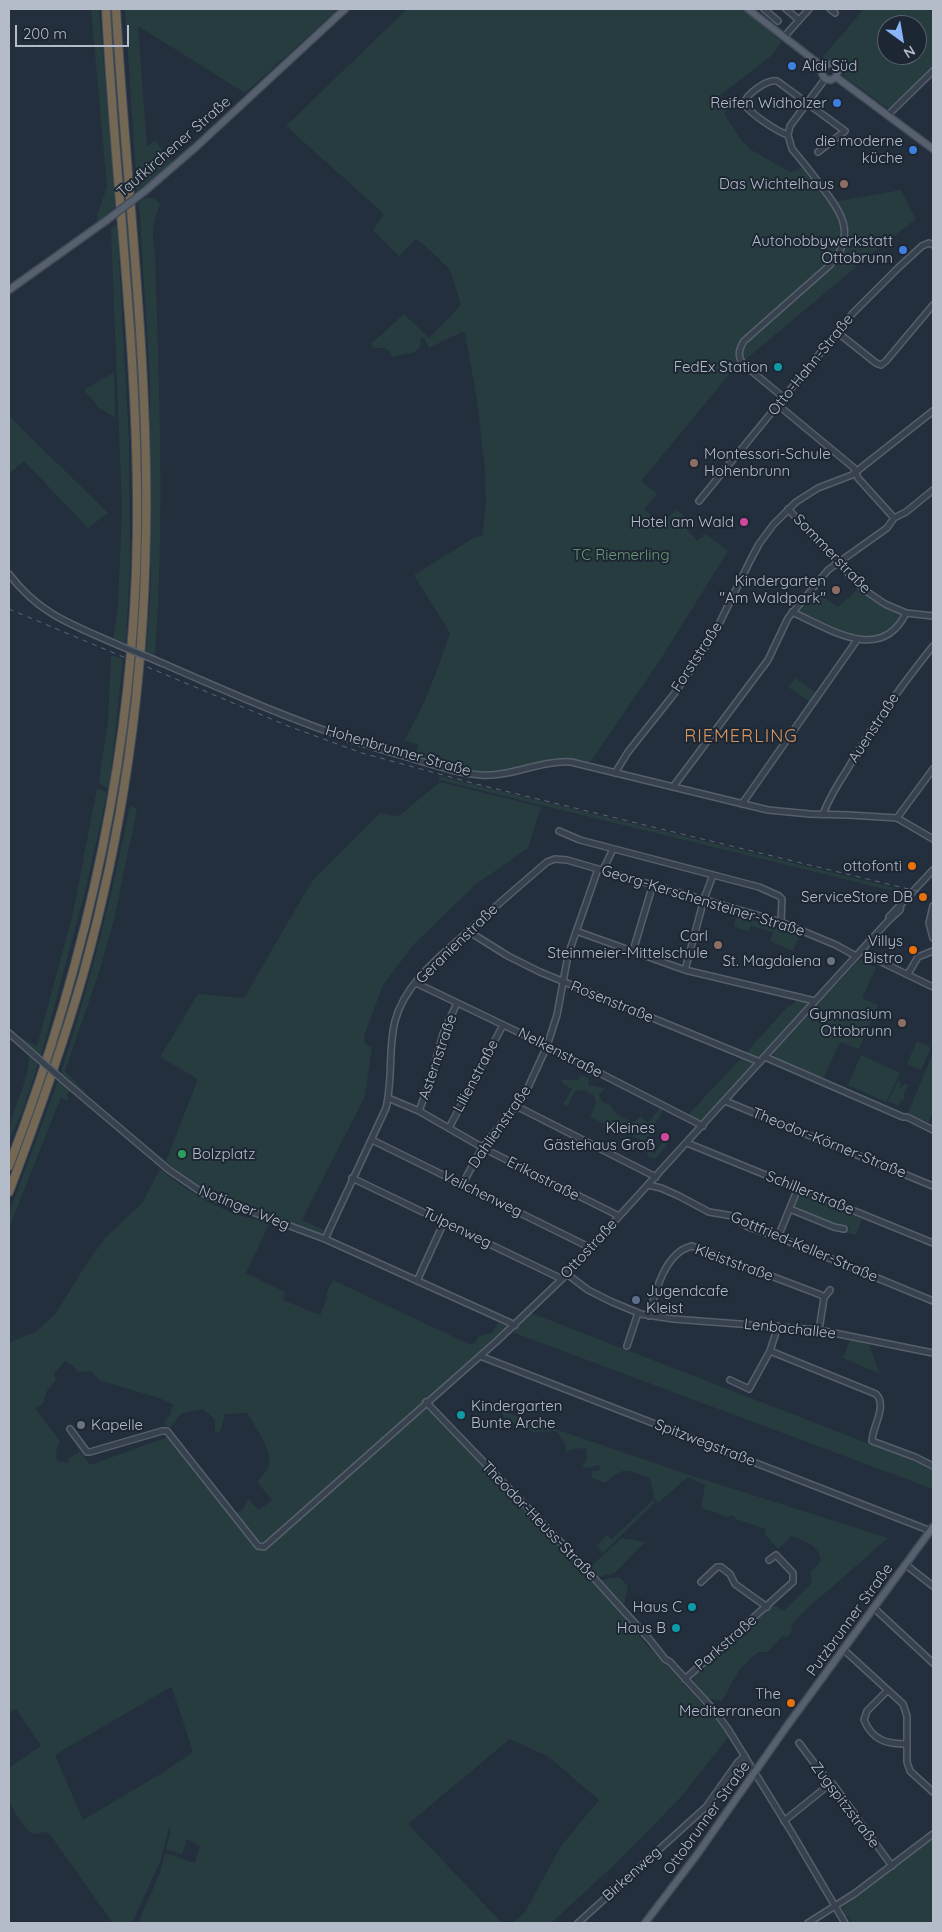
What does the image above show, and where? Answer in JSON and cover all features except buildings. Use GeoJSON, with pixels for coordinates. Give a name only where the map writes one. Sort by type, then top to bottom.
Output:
{"type":"FeatureCollection","features":[{"type":"Feature","properties":{"kind":"highway"},"geometry":{"type":"LineString","coordinates":[[9,1166],[46,1061],[84,934],[96,885],[114,785],[131,656],[137,531],[134,394],[127,276],[106,9]]}},
{"type":"Feature","properties":{"kind":"highway"},"geometry":{"type":"LineString","coordinates":[[9,1192],[54,1067],[86,964],[105,888],[123,788],[134,711],[145,567],[146,454],[137,274],[116,9]]}},
{"type":"Feature","properties":{"kind":"main road","name":"Taufkirchener Straße"},"geometry":{"type":"LineString","coordinates":[[9,290],[145,191],[197,146],[345,9]]}},
{"type":"Feature","properties":{"kind":"main road"},"geometry":{"type":"LineString","coordinates":[[748,9],[823,67]]}},
{"type":"Feature","properties":{"kind":"main road"},"geometry":{"type":"LineString","coordinates":[[828,64],[834,66],[838,71],[836,77],[831,80],[825,78],[822,72],[823,67],[828,64]]}},
{"type":"Feature","properties":{"kind":"main road"},"geometry":{"type":"LineString","coordinates":[[836,77],[933,149]]}},
{"type":"Feature","properties":{"kind":"main road","name":"Putzbrunner Straße"},"geometry":{"type":"LineString","coordinates":[[787,1727],[932,1529]]}},
{"type":"Feature","properties":{"kind":"main road","name":"Ottobrunner Straße"},"geometry":{"type":"LineString","coordinates":[[645,1923],[696,1856],[787,1727]]}},
{"type":"Feature","properties":{"kind":"street"},"geometry":{"type":"LineString","coordinates":[[764,9],[778,21]]}},
{"type":"Feature","properties":{"kind":"street"},"geometry":{"type":"LineString","coordinates":[[786,9],[799,20]]}},
{"type":"Feature","properties":{"kind":"street"},"geometry":{"type":"LineString","coordinates":[[784,37],[809,9]]}},
{"type":"Feature","properties":{"kind":"street"},"geometry":{"type":"LineString","coordinates":[[830,9],[834,13]]}},
{"type":"Feature","properties":{"kind":"street"},"geometry":{"type":"LineString","coordinates":[[888,115],[933,71]]}},
{"type":"Feature","properties":{"kind":"street"},"geometry":{"type":"LineString","coordinates":[[783,398],[743,364],[740,358],[740,349],[744,341],[835,260],[841,250],[845,234],[843,217],[839,208],[792,149],[788,135],[793,121],[825,78]]}},
{"type":"Feature","properties":{"kind":"street"},"geometry":{"type":"LineString","coordinates":[[788,135],[778,131],[748,109],[744,101],[765,83],[775,80],[845,131],[818,152]]}},
{"type":"Feature","properties":{"kind":"street","name":"Otto-Hahn-Straße"},"geometry":{"type":"LineString","coordinates":[[699,500],[853,313],[922,246],[929,243],[933,245]]}},
{"type":"Feature","properties":{"kind":"street"},"geometry":{"type":"LineString","coordinates":[[837,332],[876,363],[882,365],[933,305]]}},
{"type":"Feature","properties":{"kind":"street"},"geometry":{"type":"LineString","coordinates":[[778,404],[854,468],[855,473],[894,518]]}},
{"type":"Feature","properties":{"kind":"street","name":"Forststraße"},"geometry":{"type":"LineString","coordinates":[[615,772],[633,744],[695,665],[718,625],[759,544],[788,509],[811,492],[855,473],[933,411]]}},
{"type":"Feature","properties":{"kind":"street"},"geometry":{"type":"LineString","coordinates":[[673,787],[768,660],[792,612],[828,570],[887,528],[894,518],[906,512],[933,490]]}},
{"type":"Feature","properties":{"kind":"street","name":"Sommerstraße"},"geometry":{"type":"LineString","coordinates":[[788,509],[863,589],[885,604],[906,613],[933,616]]}},
{"type":"Feature","properties":{"kind":"street","name":"Hohenbrunner Straße"},"geometry":{"type":"LineString","coordinates":[[9,574],[35,602],[60,619],[118,645],[335,734],[392,753],[463,772],[483,775],[505,774],[545,763],[571,762],[774,811],[897,818],[933,839]]}},
{"type":"Feature","properties":{"kind":"street"},"geometry":{"type":"LineString","coordinates":[[792,612],[857,640],[873,640],[889,634],[896,628],[906,613]]}},
{"type":"Feature","properties":{"kind":"street"},"geometry":{"type":"LineString","coordinates":[[742,804],[857,640]]}},
{"type":"Feature","properties":{"kind":"street","name":"Auenstraße"},"geometry":{"type":"LineString","coordinates":[[823,815],[838,784],[870,732],[900,688],[933,646]]}},
{"type":"Feature","properties":{"kind":"street"},"geometry":{"type":"LineString","coordinates":[[897,818],[933,769]]}},
{"type":"Feature","properties":{"kind":"street"},"geometry":{"type":"LineString","coordinates":[[559,831],[569,836],[759,887],[779,896],[783,902],[781,922]]}},
{"type":"Feature","properties":{"kind":"street","name":"Dahlienstraße"},"geometry":{"type":"LineString","coordinates":[[462,1184],[482,1148],[516,1106],[530,1085],[548,1046],[557,1015],[568,955],[601,869],[613,848]]}},
{"type":"Feature","properties":{"kind":"street","name":"Georg-Kerschensteiner-Straße"},"geometry":{"type":"LineString","coordinates":[[547,862],[559,859],[601,869],[781,922],[836,945],[856,956]]}},
{"type":"Feature","properties":{"kind":"street","name":"Geranienstraße"},"geometry":{"type":"LineString","coordinates":[[325,1240],[352,1178],[383,1118],[388,1098],[390,1057],[395,1021],[405,998],[436,961],[547,862]]}},
{"type":"Feature","properties":{"kind":"street","name":"Ottostraße"},"geometry":{"type":"LineString","coordinates":[[70,1429],[87,1452],[167,1431],[261,1548],[480,1356],[567,1274],[933,870]]}},
{"type":"Feature","properties":{"kind":"street"},"geometry":{"type":"LineString","coordinates":[[685,970],[704,899],[713,875]]}},
{"type":"Feature","properties":{"kind":"street"},"geometry":{"type":"LineString","coordinates":[[632,951],[653,884]]}},
{"type":"Feature","properties":{"kind":"street"},"geometry":{"type":"LineString","coordinates":[[933,906],[929,922],[933,938]]}},
{"type":"Feature","properties":{"kind":"street","name":"Rosenstraße"},"geometry":{"type":"LineString","coordinates":[[468,931],[510,957],[563,982],[760,1062]]}},
{"type":"Feature","properties":{"kind":"street"},"geometry":{"type":"LineString","coordinates":[[576,931],[685,970],[815,1001]]}},
{"type":"Feature","properties":{"kind":"street"},"geometry":{"type":"LineString","coordinates":[[862,950],[871,957],[933,987]]}},
{"type":"Feature","properties":{"kind":"street"},"geometry":{"type":"LineString","coordinates":[[908,974],[918,957],[933,951]]}},
{"type":"Feature","properties":{"kind":"street","name":"Nelkenstraße"},"geometry":{"type":"LineString","coordinates":[[416,983],[548,1046],[703,1126]]}},
{"type":"Feature","properties":{"kind":"street","name":"Asternstraße"},"geometry":{"type":"LineString","coordinates":[[419,1111],[429,1084],[443,1034],[457,1003]]}},
{"type":"Feature","properties":{"kind":"street","name":"Lilienstraße"},"geometry":{"type":"LineString","coordinates":[[449,1128],[503,1025]]}},
{"type":"Feature","properties":{"kind":"street","name":"Notinger Weg"},"geometry":{"type":"LineString","coordinates":[[9,1033],[192,1188],[222,1202],[325,1240],[514,1325]]}},
{"type":"Feature","properties":{"kind":"street"},"geometry":{"type":"LineString","coordinates":[[765,1057],[903,1117],[907,1117],[933,1130]]}},
{"type":"Feature","properties":{"kind":"street","name":"Erikastraße"},"geometry":{"type":"LineString","coordinates":[[388,1098],[419,1111],[482,1148],[620,1216]]}},
{"type":"Feature","properties":{"kind":"street","name":"Theodor-Körner-Straße"},"geometry":{"type":"LineString","coordinates":[[725,1101],[933,1186]]}},
{"type":"Feature","properties":{"kind":"street"},"geometry":{"type":"LineString","coordinates":[[516,1106],[656,1177]]}},
{"type":"Feature","properties":{"kind":"street","name":"Veilchenweg"},"geometry":{"type":"LineString","coordinates":[[372,1140],[591,1248]]}},
{"type":"Feature","properties":{"kind":"street","name":"Schillerstraße"},"geometry":{"type":"LineString","coordinates":[[687,1143],[933,1243]]}},
{"type":"Feature","properties":{"kind":"street","name":"Tulpenweg"},"geometry":{"type":"LineString","coordinates":[[352,1178],[562,1279]]}},
{"type":"Feature","properties":{"kind":"street","name":"Gottfried-Keller-Straße"},"geometry":{"type":"LineString","coordinates":[[648,1185],[654,1188],[661,1188],[709,1212],[732,1216],[748,1227],[778,1237],[933,1300]]}},
{"type":"Feature","properties":{"kind":"street"},"geometry":{"type":"LineString","coordinates":[[778,1237],[798,1188]]}},
{"type":"Feature","properties":{"kind":"street"},"geometry":{"type":"LineString","coordinates":[[790,1209],[834,1227],[844,1229]]}},
{"type":"Feature","properties":{"kind":"street"},"geometry":{"type":"LineString","coordinates":[[417,1281],[444,1222]]}},
{"type":"Feature","properties":{"kind":"street","name":"Kleiststraße"},"geometry":{"type":"LineString","coordinates":[[649,1316],[658,1290],[672,1260],[682,1250],[692,1246],[821,1295],[824,1298]]}},
{"type":"Feature","properties":{"kind":"street","name":"Lenbachallee"},"geometry":{"type":"LineString","coordinates":[[567,1274],[588,1290],[638,1313],[649,1316],[819,1330],[933,1353]]}},
{"type":"Feature","properties":{"kind":"street"},"geometry":{"type":"LineString","coordinates":[[819,1330],[824,1298],[830,1290]]}},
{"type":"Feature","properties":{"kind":"street"},"geometry":{"type":"LineString","coordinates":[[627,1346],[638,1313]]}},
{"type":"Feature","properties":{"kind":"street"},"geometry":{"type":"LineString","coordinates":[[730,1380],[749,1389],[770,1351],[778,1326]]}},
{"type":"Feature","properties":{"kind":"street"},"geometry":{"type":"LineString","coordinates":[[770,1351],[877,1396],[881,1408],[872,1441],[915,1457],[933,1466]]}},
{"type":"Feature","properties":{"kind":"street","name":"Spitzwegstraße"},"geometry":{"type":"LineString","coordinates":[[480,1356],[932,1529]]}},
{"type":"Feature","properties":{"kind":"street","name":"Theodor-Heuss-Straße"},"geometry":{"type":"LineString","coordinates":[[426,1402],[568,1549],[650,1640],[658,1646],[670,1662],[714,1710],[745,1756],[845,1923]]}},
{"type":"Feature","properties":{"kind":"street","name":"Parkstraße"},"geometry":{"type":"LineString","coordinates":[[685,1678],[793,1582],[771,1558]]}},
{"type":"Feature","properties":{"kind":"street"},"geometry":{"type":"LineString","coordinates":[[906,1565],[933,1586]]}},
{"type":"Feature","properties":{"kind":"street","name":"Parkstraße"},"geometry":{"type":"LineString","coordinates":[[701,1582],[720,1567],[730,1574],[735,1584],[767,1607]]}},
{"type":"Feature","properties":{"kind":"street"},"geometry":{"type":"LineString","coordinates":[[874,1608],[933,1663]]}},
{"type":"Feature","properties":{"kind":"street"},"geometry":{"type":"LineString","coordinates":[[844,1650],[901,1702],[906,1710],[910,1771],[933,1792]]}},
{"type":"Feature","properties":{"kind":"street"},"geometry":{"type":"LineString","coordinates":[[888,1690],[867,1711],[864,1720],[869,1729],[882,1741],[889,1744],[908,1744]]}},
{"type":"Feature","properties":{"kind":"street","name":"Zugspitzstraße"},"geometry":{"type":"LineString","coordinates":[[799,1743],[830,1784],[833,1784],[892,1866]]}},
{"type":"Feature","properties":{"kind":"street","name":"Birkenweg"},"geometry":{"type":"LineString","coordinates":[[578,1923],[706,1806],[738,1762],[745,1756]]}},
{"type":"Feature","properties":{"kind":"street"},"geometry":{"type":"LineString","coordinates":[[784,1821],[830,1784]]}},
{"type":"Feature","properties":{"kind":"street"},"geometry":{"type":"LineString","coordinates":[[808,1923],[835,1907],[933,1834]]}},
{"type":"Feature","properties":{"kind":"green space"},"geometry":{"type":"Polygon","coordinates":[[[91,9],[99,9],[116,206],[98,223],[97,215],[107,187],[91,9]]]}},
{"type":"Feature","properties":{"kind":"green space"},"geometry":{"type":"Polygon","coordinates":[[[125,9],[338,9],[245,93],[138,26],[147,146],[155,141],[173,162],[137,191],[125,9]]]}},
{"type":"Feature","properties":{"kind":"green space","name":"TC Riemerling"},"geometry":{"type":"Polygon","coordinates":[[[407,9],[743,9],[782,42],[771,56],[720,95],[728,109],[724,114],[742,141],[753,151],[790,172],[805,167],[833,202],[901,190],[916,219],[876,250],[732,371],[641,481],[657,494],[644,509],[660,523],[677,510],[688,520],[684,525],[697,541],[706,534],[728,551],[660,660],[589,764],[571,760],[551,759],[507,771],[477,773],[414,757],[419,745],[404,740],[424,701],[450,633],[414,575],[475,537],[482,536],[486,505],[485,470],[477,399],[465,334],[462,332],[429,348],[424,338],[421,338],[420,347],[414,352],[392,357],[390,351],[384,348],[373,348],[371,344],[404,314],[429,338],[461,305],[450,270],[416,239],[399,256],[373,230],[384,214],[286,126],[407,9]]]}},
{"type":"Feature","properties":{"kind":"green space"},"geometry":{"type":"Polygon","coordinates":[[[864,9],[933,9],[933,68],[890,110],[845,77],[841,66],[836,60],[821,59],[864,9]]]}},
{"type":"Feature","properties":{"kind":"green space"},"geometry":{"type":"Polygon","coordinates":[[[145,198],[154,198],[160,204],[154,222],[153,233],[160,454],[160,555],[155,656],[146,652],[151,582],[150,380],[139,202],[145,198]]]}},
{"type":"Feature","properties":{"kind":"green space"},"geometry":{"type":"Polygon","coordinates":[[[117,224],[129,440],[130,565],[126,643],[113,639],[118,604],[122,509],[111,229],[117,224]]]}},
{"type":"Feature","properties":{"kind":"green space"},"geometry":{"type":"Polygon","coordinates":[[[114,372],[115,418],[99,408],[84,390],[114,372]]]}},
{"type":"Feature","properties":{"kind":"green space"},"geometry":{"type":"Polygon","coordinates":[[[9,416],[108,513],[88,528],[24,461],[9,474],[9,416]]]}},
{"type":"Feature","properties":{"kind":"green space"},"geometry":{"type":"Polygon","coordinates":[[[858,589],[873,600],[901,614],[896,624],[887,632],[877,637],[854,637],[831,629],[799,613],[798,609],[815,591],[838,607],[858,589]]]}},
{"type":"Feature","properties":{"kind":"green space"},"geometry":{"type":"Polygon","coordinates":[[[111,656],[123,659],[109,789],[100,784],[99,781],[108,721],[111,656]]]}},
{"type":"Feature","properties":{"kind":"green space"},"geometry":{"type":"Polygon","coordinates":[[[795,678],[816,693],[810,702],[788,687],[795,678]]]}},
{"type":"Feature","properties":{"kind":"green space"},"geometry":{"type":"Polygon","coordinates":[[[439,776],[899,889],[899,891],[439,780],[439,776]]]}},
{"type":"Feature","properties":{"kind":"green space"},"geometry":{"type":"Polygon","coordinates":[[[440,782],[541,807],[528,848],[475,885],[414,944],[383,985],[364,1036],[365,1044],[372,1047],[365,1096],[302,1220],[324,1230],[322,1235],[215,1195],[193,1184],[166,1161],[198,1079],[160,1057],[198,994],[244,998],[312,881],[380,813],[400,815],[440,782]]]}},
{"type":"Feature","properties":{"kind":"green space"},"geometry":{"type":"Polygon","coordinates":[[[97,788],[107,793],[86,888],[41,1056],[14,1034],[37,1046],[73,913],[97,788]]]}},
{"type":"Feature","properties":{"kind":"green space"},"geometry":{"type":"Polygon","coordinates":[[[130,805],[137,809],[114,920],[100,969],[65,1071],[85,1092],[83,1094],[61,1072],[100,940],[130,805]]]}},
{"type":"Feature","properties":{"kind":"green space"},"geometry":{"type":"Polygon","coordinates":[[[737,915],[799,937],[793,951],[770,941],[773,932],[751,926],[752,923],[748,932],[734,926],[737,915]]]}},
{"type":"Feature","properties":{"kind":"green space"},"geometry":{"type":"Polygon","coordinates":[[[860,959],[876,968],[862,998],[878,1005],[859,1049],[840,1042],[822,1081],[774,1058],[774,1051],[860,959]]]}},
{"type":"Feature","properties":{"kind":"green space"},"geometry":{"type":"Polygon","coordinates":[[[797,999],[808,1003],[759,1057],[757,1058],[746,1053],[789,1005],[791,1006],[797,999]]]}},
{"type":"Feature","properties":{"kind":"green space"},"geometry":{"type":"Polygon","coordinates":[[[917,1041],[931,1048],[921,1070],[907,1064],[917,1041]]]}},
{"type":"Feature","properties":{"kind":"green space"},"geometry":{"type":"Polygon","coordinates":[[[933,1053],[933,1112],[928,1123],[933,1126],[907,1115],[933,1053]]]}},
{"type":"Feature","properties":{"kind":"green space"},"geometry":{"type":"Polygon","coordinates":[[[861,1055],[900,1073],[886,1102],[848,1085],[861,1055]]]}},
{"type":"Feature","properties":{"kind":"green space"},"geometry":{"type":"Polygon","coordinates":[[[29,1056],[38,1064],[23,1110],[9,1140],[12,1119],[26,1077],[29,1056]]]}},
{"type":"Feature","properties":{"kind":"green space"},"geometry":{"type":"Polygon","coordinates":[[[742,1057],[754,1063],[705,1120],[698,1121],[688,1115],[742,1057]]]}},
{"type":"Feature","properties":{"kind":"green space"},"geometry":{"type":"Polygon","coordinates":[[[581,1075],[589,1079],[588,1085],[605,1088],[599,1095],[602,1102],[610,1105],[614,1112],[623,1118],[634,1122],[640,1116],[648,1123],[660,1108],[663,1110],[645,1141],[654,1154],[663,1142],[668,1144],[655,1159],[649,1157],[640,1139],[590,1116],[596,1103],[594,1096],[583,1090],[575,1091],[567,1107],[563,1104],[572,1089],[562,1083],[562,1080],[578,1080],[581,1075]]]}},
{"type":"Feature","properties":{"kind":"green space"},"geometry":{"type":"Polygon","coordinates":[[[58,1081],[70,1091],[66,1095],[69,1098],[66,1101],[61,1097],[9,1228],[9,1213],[58,1081]]]}},
{"type":"Feature","properties":{"kind":"green space"},"geometry":{"type":"Polygon","coordinates":[[[898,1081],[901,1083],[901,1088],[904,1084],[908,1085],[903,1096],[905,1098],[903,1101],[901,1100],[899,1106],[888,1101],[898,1081]]]}},
{"type":"Feature","properties":{"kind":"green space"},"geometry":{"type":"Polygon","coordinates":[[[160,1169],[185,1188],[225,1210],[270,1222],[246,1273],[285,1292],[283,1300],[320,1315],[328,1296],[326,1294],[333,1280],[471,1345],[475,1343],[479,1336],[492,1333],[498,1322],[505,1326],[505,1329],[421,1403],[574,1559],[623,1613],[638,1635],[696,1697],[729,1736],[681,1797],[613,1866],[551,1923],[512,1923],[525,1912],[561,1846],[599,1800],[549,1757],[510,1739],[408,1824],[502,1923],[138,1923],[160,1873],[165,1853],[195,1863],[200,1846],[187,1839],[182,1854],[166,1849],[171,1830],[169,1828],[160,1862],[132,1923],[113,1923],[54,1840],[47,1832],[32,1834],[22,1824],[9,1802],[9,1768],[41,1746],[16,1709],[9,1712],[9,1343],[37,1331],[56,1313],[105,1238],[142,1203],[160,1169]],[[65,1361],[54,1373],[56,1380],[47,1391],[43,1403],[35,1408],[60,1441],[56,1451],[57,1461],[68,1463],[69,1458],[80,1451],[90,1465],[168,1437],[229,1515],[243,1510],[248,1499],[259,1510],[272,1500],[257,1482],[267,1469],[269,1459],[262,1438],[247,1413],[225,1414],[220,1432],[215,1432],[215,1420],[203,1409],[182,1413],[169,1429],[164,1422],[170,1415],[174,1405],[159,1398],[99,1380],[91,1371],[77,1372],[73,1366],[65,1361]],[[172,1688],[55,1755],[83,1820],[162,1773],[193,1752],[172,1688]]]}},
{"type":"Feature","properties":{"kind":"green space"},"geometry":{"type":"Polygon","coordinates":[[[800,1193],[862,1219],[856,1235],[847,1233],[848,1225],[834,1226],[793,1208],[800,1193]]]}},
{"type":"Feature","properties":{"kind":"green space"},"geometry":{"type":"Polygon","coordinates":[[[531,1313],[867,1443],[915,1459],[933,1468],[933,1489],[512,1332],[531,1313]]]}},
{"type":"Feature","properties":{"kind":"green space"},"geometry":{"type":"Polygon","coordinates":[[[850,1340],[869,1345],[880,1374],[843,1358],[850,1340]]]}},
{"type":"Feature","properties":{"kind":"green space"},"geometry":{"type":"Polygon","coordinates":[[[502,1411],[693,1476],[888,1538],[800,1615],[790,1627],[793,1630],[786,1638],[783,1635],[768,1652],[758,1652],[739,1670],[722,1701],[708,1698],[695,1683],[693,1676],[773,1605],[784,1611],[812,1583],[810,1573],[821,1561],[820,1555],[810,1544],[790,1536],[778,1549],[765,1534],[766,1529],[736,1519],[732,1515],[726,1518],[718,1513],[701,1508],[705,1485],[688,1477],[658,1503],[654,1498],[650,1478],[630,1471],[622,1471],[605,1483],[592,1478],[592,1471],[600,1470],[599,1465],[587,1468],[582,1467],[587,1458],[586,1448],[566,1452],[565,1443],[556,1431],[533,1432],[504,1419],[502,1411]]]}},
{"type":"Feature","properties":{"kind":"green space"},"geometry":{"type":"Polygon","coordinates":[[[653,1500],[655,1502],[603,1553],[596,1546],[607,1535],[612,1539],[653,1500]]]}},
{"type":"Feature","properties":{"kind":"green space"},"geometry":{"type":"Polygon","coordinates":[[[622,1538],[645,1542],[615,1573],[598,1577],[590,1567],[622,1538]]]}},
{"type":"Feature","properties":{"kind":"green space"},"geometry":{"type":"Polygon","coordinates":[[[619,1577],[628,1586],[624,1605],[601,1580],[619,1577]]]}},
{"type":"Feature","properties":{"kind":"green space"},"geometry":{"type":"Polygon","coordinates":[[[933,1837],[933,1923],[852,1923],[847,1916],[845,1917],[842,1908],[933,1837]]]}},
{"type":"Feature","properties":{"kind":"railway"},"geometry":{"type":"LineString","coordinates":[[9,609],[288,726],[362,753],[476,784],[933,895]]}},
{"type":"Feature","properties":{"kind":"place","name":"Aldi Süd"},"geometry":{"type":"Point","coordinates":[792,66]}},
{"type":"Feature","properties":{"kind":"place","name":"Reifen Widholzer"},"geometry":{"type":"Point","coordinates":[837,103]}},
{"type":"Feature","properties":{"kind":"place","name":"die moderne küche"},"geometry":{"type":"Point","coordinates":[913,150]}},
{"type":"Feature","properties":{"kind":"place","name":"Das Wichtelhaus"},"geometry":{"type":"Point","coordinates":[844,184]}},
{"type":"Feature","properties":{"kind":"place","name":"Autohobbywerkstatt Ottobrunn"},"geometry":{"type":"Point","coordinates":[903,250]}},
{"type":"Feature","properties":{"kind":"place","name":"FedEx Station"},"geometry":{"type":"Point","coordinates":[778,367]}},
{"type":"Feature","properties":{"kind":"place","name":"Montessori-Schule Hohenbrunn"},"geometry":{"type":"Point","coordinates":[694,463]}},
{"type":"Feature","properties":{"kind":"place","name":"Hotel am Wald"},"geometry":{"type":"Point","coordinates":[744,522]}},
{"type":"Feature","properties":{"kind":"place","name":"Kindergarten \"Am Waldpark\""},"geometry":{"type":"Point","coordinates":[836,590]}},
{"type":"Feature","properties":{"kind":"place","name":"ottofonti"},"geometry":{"type":"Point","coordinates":[912,866]}},
{"type":"Feature","properties":{"kind":"place","name":"ServiceStore DB"},"geometry":{"type":"Point","coordinates":[923,897]}},
{"type":"Feature","properties":{"kind":"place","name":"Carl Steinmeier-Mittelschule"},"geometry":{"type":"Point","coordinates":[718,945]}},
{"type":"Feature","properties":{"kind":"place","name":"Villys Bistro"},"geometry":{"type":"Point","coordinates":[913,950]}},
{"type":"Feature","properties":{"kind":"place","name":"St. Magdalena"},"geometry":{"type":"Point","coordinates":[831,961]}},
{"type":"Feature","properties":{"kind":"place","name":"Gymnasium Ottobrunn"},"geometry":{"type":"Point","coordinates":[902,1023]}},
{"type":"Feature","properties":{"kind":"place","name":"Kleines Gästehaus Groß"},"geometry":{"type":"Point","coordinates":[665,1137]}},
{"type":"Feature","properties":{"kind":"place","name":"Bolzplatz"},"geometry":{"type":"Point","coordinates":[182,1154]}},
{"type":"Feature","properties":{"kind":"place","name":"Jugendcafe Kleist"},"geometry":{"type":"Point","coordinates":[636,1300]}},
{"type":"Feature","properties":{"kind":"place","name":"Kindergarten Bunte Arche"},"geometry":{"type":"Point","coordinates":[461,1415]}},
{"type":"Feature","properties":{"kind":"place","name":"Kapelle"},"geometry":{"type":"Point","coordinates":[81,1425]}},
{"type":"Feature","properties":{"kind":"place","name":"Haus C"},"geometry":{"type":"Point","coordinates":[692,1607]}},
{"type":"Feature","properties":{"kind":"place","name":"Haus B"},"geometry":{"type":"Point","coordinates":[676,1628]}},
{"type":"Feature","properties":{"kind":"place","name":"The Mediterranean"},"geometry":{"type":"Point","coordinates":[791,1703]}},
{"type":"Feature","properties":{"kind":"district","name":"RIEMERLING"},"geometry":{"type":"Point","coordinates":[741,737]}}]}
